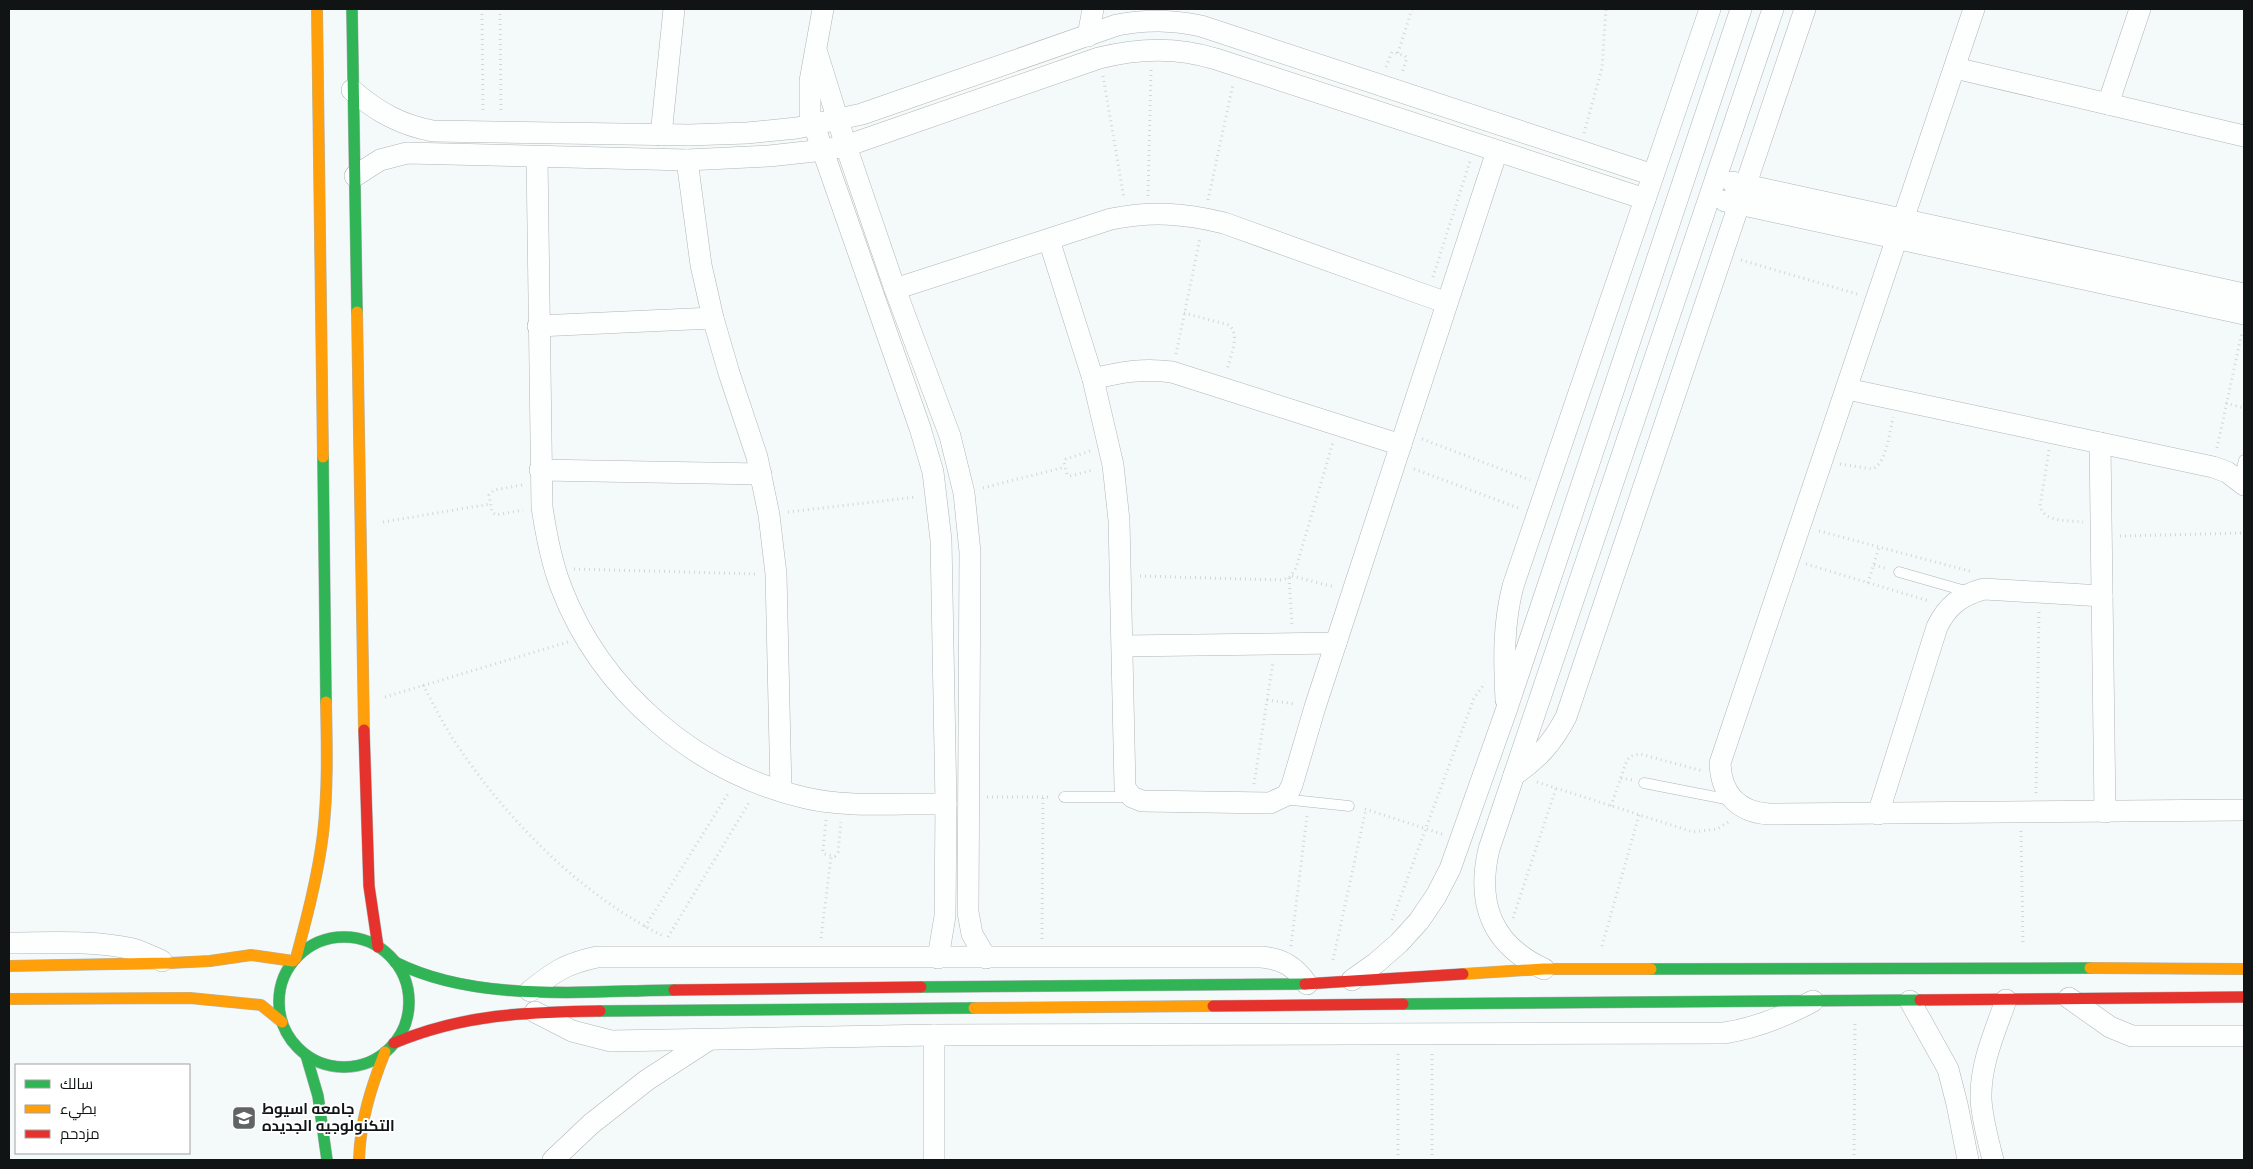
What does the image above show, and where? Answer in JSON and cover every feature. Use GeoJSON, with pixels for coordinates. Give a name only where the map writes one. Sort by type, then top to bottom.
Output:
{"type":"FeatureCollection","features":[{"type":"Feature","properties":{"kind":"street"},"geometry":{"type":"LineString","coordinates":[[295,960],[308,913],[323,834],[327,774],[317,9]]}},
{"type":"Feature","properties":{"kind":"street"},"geometry":{"type":"LineString","coordinates":[[352,9],[366,844],[378,947]]}},
{"type":"Feature","properties":{"kind":"street"},"geometry":{"type":"LineString","coordinates":[[661,134],[674,9]]}},
{"type":"Feature","properties":{"kind":"street"},"geometry":{"type":"LineString","coordinates":[[823,9],[815,48],[808,105],[925,442],[937,494],[941,540],[946,804],[945,916],[938,958]]}},
{"type":"Feature","properties":{"kind":"street"},"geometry":{"type":"LineString","coordinates":[[1088,36],[1093,9]]}},
{"type":"Feature","properties":{"kind":"street"},"geometry":{"type":"LineString","coordinates":[[1506,711],[1503,651],[1508,608],[1547,487],[1710,9]]}},
{"type":"Feature","properties":{"kind":"street"},"geometry":{"type":"LineString","coordinates":[[1352,980],[1382,958],[1419,921],[1436,896],[1450,869],[1506,711],[1741,9]]}},
{"type":"Feature","properties":{"kind":"street"},"geometry":{"type":"LineString","coordinates":[[1544,969],[1516,954],[1494,926],[1487,908],[1483,889],[1484,870],[1514,775],[1773,9]]}},
{"type":"Feature","properties":{"kind":"street"},"geometry":{"type":"LineString","coordinates":[[1514,775],[1545,750],[1557,734],[1566,717],[1805,9]]}},
{"type":"Feature","properties":{"kind":"street"},"geometry":{"type":"LineString","coordinates":[[1974,9],[1720,763],[1720,776],[1724,789],[1738,804],[1756,814],[2244,810]]}},
{"type":"Feature","properties":{"kind":"street"},"geometry":{"type":"LineString","coordinates":[[2108,104],[2140,9]]}},
{"type":"Feature","properties":{"kind":"street"},"geometry":{"type":"LineString","coordinates":[[352,90],[380,112],[413,127],[433,131],[661,134],[747,133],[814,125],[862,114],[1117,25],[1159,15],[1201,26],[1653,175]]}},
{"type":"Feature","properties":{"kind":"street"},"geometry":{"type":"LineString","coordinates":[[815,48],[895,290],[947,428],[964,493],[970,552],[968,912],[972,934],[986,958]]}},
{"type":"Feature","properties":{"kind":"street"},"geometry":{"type":"LineString","coordinates":[[354,176],[380,160],[407,153],[687,160],[769,156],[824,150],[846,146],[1099,58],[1125,52],[1152,49],[1174,50],[1202,55],[1645,199]]}},
{"type":"Feature","properties":{"kind":"street"},"geometry":{"type":"LineString","coordinates":[[1954,68],[2244,136]]}},
{"type":"Feature","properties":{"kind":"street"},"geometry":{"type":"LineString","coordinates":[[1049,240],[1093,379],[1111,455],[1119,520],[1124,782],[1132,797],[1142,802],[1270,803],[1282,799],[1292,785],[1315,707],[1497,151]]}},
{"type":"Feature","properties":{"kind":"street"},"geometry":{"type":"LineString","coordinates":[[537,157],[540,476],[542,507],[549,548],[561,587],[599,660],[625,692],[655,721],[688,746],[739,774],[781,791],[836,802],[946,804]]}},
{"type":"Feature","properties":{"kind":"street"},"geometry":{"type":"LineString","coordinates":[[687,160],[697,238],[713,318],[761,474],[769,515],[776,574],[781,791]]}},
{"type":"Feature","properties":{"kind":"street"},"geometry":{"type":"LineString","coordinates":[[1713,188],[1900,229],[2244,294]]}},
{"type":"Feature","properties":{"kind":"street"},"geometry":{"type":"LineString","coordinates":[[895,290],[1111,219],[1148,213],[1179,214],[1224,223],[1447,303]]}},
{"type":"Feature","properties":{"kind":"street"},"geometry":{"type":"LineString","coordinates":[[1900,229],[2243,321]]}},
{"type":"Feature","properties":{"kind":"street"},"geometry":{"type":"LineString","coordinates":[[538,326],[713,318]]}},
{"type":"Feature","properties":{"kind":"street"},"geometry":{"type":"LineString","coordinates":[[1093,379],[1124,371],[1156,370],[1187,376],[1400,446]]}},
{"type":"Feature","properties":{"kind":"street"},"geometry":{"type":"LineString","coordinates":[[1847,389],[2213,467],[2242,475]]}},
{"type":"Feature","properties":{"kind":"street"},"geometry":{"type":"LineString","coordinates":[[2100,443],[2105,812]]}},
{"type":"Feature","properties":{"kind":"street"},"geometry":{"type":"LineString","coordinates":[[540,476],[761,474]]}},
{"type":"Feature","properties":{"kind":"street"},"geometry":{"type":"LineString","coordinates":[[1878,814],[1937,626],[1949,608],[1970,593],[1984,589],[2102,596]]}},
{"type":"Feature","properties":{"kind":"street"},"geometry":{"type":"LineString","coordinates":[[1122,646],[1336,643]]}},
{"type":"Feature","properties":{"kind":"street"},"geometry":{"type":"LineString","coordinates":[[395,962],[404,977],[408,993],[408,1011],[404,1028],[386,1052],[371,1062],[355,1067],[337,1067],[321,1064],[306,1056],[287,1035],[279,1007],[280,990],[284,975],[295,960],[314,944],[335,937],[358,938],[378,947],[395,962],[412,971],[450,984],[530,991],[1317,983],[1544,969],[2023,967],[2244,969]]}},
{"type":"Feature","properties":{"kind":"street"},"geometry":{"type":"LineString","coordinates":[[9,943],[103,945],[135,950],[170,963]]}},
{"type":"Feature","properties":{"kind":"street"},"geometry":{"type":"LineString","coordinates":[[9,966],[170,963],[210,961],[251,955],[295,960]]}},
{"type":"Feature","properties":{"kind":"street"},"geometry":{"type":"LineString","coordinates":[[530,991],[558,969],[575,962],[597,957],[1261,957],[1276,959],[1289,964],[1317,983]]}},
{"type":"Feature","properties":{"kind":"street"},"geometry":{"type":"LineString","coordinates":[[394,1043],[424,1030],[455,1022],[535,1012],[2244,997]]}},
{"type":"Feature","properties":{"kind":"street"},"geometry":{"type":"LineString","coordinates":[[9,999],[190,998],[214,1000],[260,1005],[282,1022]]}},
{"type":"Feature","properties":{"kind":"street"},"geometry":{"type":"LineString","coordinates":[[2069,998],[2110,1027],[2132,1036],[2244,1036]]}},
{"type":"Feature","properties":{"kind":"street"},"geometry":{"type":"LineString","coordinates":[[535,1012],[572,1031],[611,1041],[707,1041],[934,1035],[1724,1033],[1749,1029],[1772,1022],[1814,1000]]}},
{"type":"Feature","properties":{"kind":"street"},"geometry":{"type":"LineString","coordinates":[[1992,1160],[1983,1114],[1982,1084],[1987,1055],[2006,1000]]}},
{"type":"Feature","properties":{"kind":"street"},"geometry":{"type":"LineString","coordinates":[[1910,1001],[1948,1069],[1968,1160]]}},
{"type":"Feature","properties":{"kind":"street"},"geometry":{"type":"LineString","coordinates":[[934,1035],[934,1160]]}},
{"type":"Feature","properties":{"kind":"street"},"geometry":{"type":"LineString","coordinates":[[553,1160],[590,1124],[640,1085],[707,1041]]}},
{"type":"Feature","properties":{"kind":"street"},"geometry":{"type":"LineString","coordinates":[[360,1159],[362,1124],[369,1093],[386,1052]]}},
{"type":"Feature","properties":{"kind":"street"},"geometry":{"type":"LineString","coordinates":[[306,1056],[318,1096],[327,1160]]}},
{"type":"Feature","properties":{"kind":"lane"},"geometry":{"type":"LineString","coordinates":[[1900,572],[1970,593]]}},
{"type":"Feature","properties":{"kind":"lane"},"geometry":{"type":"LineString","coordinates":[[1644,783],[1738,804]]}},
{"type":"Feature","properties":{"kind":"lane"},"geometry":{"type":"LineString","coordinates":[[1064,796],[1132,797]]}},
{"type":"Feature","properties":{"kind":"lane"},"geometry":{"type":"LineString","coordinates":[[1282,799],[1349,806]]}},
{"type":"Feature","properties":{"kind":"path"},"geometry":{"type":"LineString","coordinates":[[482,9],[492,132]]}},
{"type":"Feature","properties":{"kind":"path"},"geometry":{"type":"LineString","coordinates":[[492,132],[500,9]]}},
{"type":"Feature","properties":{"kind":"path"},"geometry":{"type":"LineString","coordinates":[[1398,53],[1412,9]]}},
{"type":"Feature","properties":{"kind":"path"},"geometry":{"type":"LineString","coordinates":[[1578,151],[1602,68],[1606,9]]}},
{"type":"Feature","properties":{"kind":"path"},"geometry":{"type":"LineString","coordinates":[[1148,213],[1152,49]]}},
{"type":"Feature","properties":{"kind":"path"},"geometry":{"type":"LineString","coordinates":[[1099,58],[1127,216]]}},
{"type":"Feature","properties":{"kind":"path"},"geometry":{"type":"LineString","coordinates":[[1426,296],[1475,144]]}},
{"type":"Feature","properties":{"kind":"path"},"geometry":{"type":"LineString","coordinates":[[1722,254],[1877,300]]}},
{"type":"Feature","properties":{"kind":"path"},"geometry":{"type":"LineString","coordinates":[[1184,313],[1229,325],[1235,332],[1222,387]]}},
{"type":"Feature","properties":{"kind":"path"},"geometry":{"type":"LineString","coordinates":[[2213,467],[2243,321]]}},
{"type":"Feature","properties":{"kind":"path"},"geometry":{"type":"LineString","coordinates":[[1822,461],[1872,469],[1876,468],[1882,460],[1898,400]]}},
{"type":"Feature","properties":{"kind":"path"},"geometry":{"type":"LineString","coordinates":[[2226,404],[2244,408]]}},
{"type":"Feature","properties":{"kind":"path"},"geometry":{"type":"LineString","coordinates":[[1251,804],[1267,700],[1284,644],[1291,577],[1338,425]]}},
{"type":"Feature","properties":{"kind":"path"},"geometry":{"type":"LineString","coordinates":[[2052,432],[2040,506],[2041,512],[2050,518],[2101,530],[2244,533]]}},
{"type":"Feature","properties":{"kind":"path"},"geometry":{"type":"LineString","coordinates":[[1400,446],[1547,487]]}},
{"type":"Feature","properties":{"kind":"path"},"geometry":{"type":"LineString","coordinates":[[1400,446],[1538,515]]}},
{"type":"Feature","properties":{"kind":"path"},"geometry":{"type":"LineString","coordinates":[[1111,455],[1071,476],[1067,474],[1064,463],[1066,459],[1111,455]]}},
{"type":"Feature","properties":{"kind":"path"},"geometry":{"type":"LineString","coordinates":[[964,493],[1065,467]]}},
{"type":"Feature","properties":{"kind":"path"},"geometry":{"type":"LineString","coordinates":[[540,476],[494,490],[489,495],[492,512],[496,515],[542,507]]}},
{"type":"Feature","properties":{"kind":"path"},"geometry":{"type":"LineString","coordinates":[[769,515],[937,494]]}},
{"type":"Feature","properties":{"kind":"path"},"geometry":{"type":"LineString","coordinates":[[360,526],[490,504]]}},
{"type":"Feature","properties":{"kind":"path"},"geometry":{"type":"LineString","coordinates":[[1800,526],[1970,571],[1985,578],[1998,589]]}},
{"type":"Feature","properties":{"kind":"path"},"geometry":{"type":"LineString","coordinates":[[1868,583],[1879,547]]}},
{"type":"Feature","properties":{"kind":"path"},"geometry":{"type":"LineString","coordinates":[[1789,559],[1949,608]]}},
{"type":"Feature","properties":{"kind":"path"},"geometry":{"type":"LineString","coordinates":[[555,569],[776,574]]}},
{"type":"Feature","properties":{"kind":"path"},"geometry":{"type":"LineString","coordinates":[[1120,575],[1281,580],[1291,577],[1353,591]]}},
{"type":"Feature","properties":{"kind":"path"},"geometry":{"type":"LineString","coordinates":[[2023,967],[2028,812],[2040,591]]}},
{"type":"Feature","properties":{"kind":"path"},"geometry":{"type":"LineString","coordinates":[[364,703],[586,637]]}},
{"type":"Feature","properties":{"kind":"path"},"geometry":{"type":"LineString","coordinates":[[1389,927],[1474,698],[1478,690],[1490,679],[1504,673]]}},
{"type":"Feature","properties":{"kind":"path"},"geometry":{"type":"LineString","coordinates":[[423,685],[456,743],[489,789],[540,846],[590,889],[645,927],[674,942]]}},
{"type":"Feature","properties":{"kind":"path"},"geometry":{"type":"LineString","coordinates":[[1267,700],[1315,707]]}},
{"type":"Feature","properties":{"kind":"path"},"geometry":{"type":"LineString","coordinates":[[645,927],[739,774]]}},
{"type":"Feature","properties":{"kind":"path"},"geometry":{"type":"LineString","coordinates":[[1514,775],[1693,832],[1701,832],[1724,825],[1738,804]]}},
{"type":"Feature","properties":{"kind":"path"},"geometry":{"type":"LineString","coordinates":[[667,938],[761,783]]}},
{"type":"Feature","properties":{"kind":"path"},"geometry":{"type":"LineString","coordinates":[[1505,942],[1556,788]]}},
{"type":"Feature","properties":{"kind":"path"},"geometry":{"type":"LineString","coordinates":[[968,797],[1064,796]]}},
{"type":"Feature","properties":{"kind":"path"},"geometry":{"type":"LineString","coordinates":[[1042,958],[1043,797]]}},
{"type":"Feature","properties":{"kind":"path"},"geometry":{"type":"LineString","coordinates":[[836,802],[838,852],[835,856],[831,857],[824,854],[823,850],[836,802]]}},
{"type":"Feature","properties":{"kind":"path"},"geometry":{"type":"LineString","coordinates":[[1289,964],[1308,802]]}},
{"type":"Feature","properties":{"kind":"path"},"geometry":{"type":"LineString","coordinates":[[1349,806],[1366,809],[1461,841]]}},
{"type":"Feature","properties":{"kind":"path"},"geometry":{"type":"LineString","coordinates":[[1317,983],[1366,809]]}},
{"type":"Feature","properties":{"kind":"path"},"geometry":{"type":"LineString","coordinates":[[1595,969],[1639,815]]}},
{"type":"Feature","properties":{"kind":"path"},"geometry":{"type":"LineString","coordinates":[[819,958],[831,857]]}},
{"type":"Feature","properties":{"kind":"path"},"geometry":{"type":"LineString","coordinates":[[1854,1160],[1855,1001]]}},
{"type":"Feature","properties":{"kind":"path"},"geometry":{"type":"LineString","coordinates":[[1432,1033],[1432,1160]]}},
{"type":"Feature","properties":{"kind":"path"},"geometry":{"type":"LineString","coordinates":[[1398,1034],[1398,1160]]}},
{"type":"Feature","properties":{"kind":"traffic: fast"},"geometry":{"type":"LineString","coordinates":[[352,9],[357,312]]}},
{"type":"Feature","properties":{"kind":"traffic: fast"},"geometry":{"type":"LineString","coordinates":[[323,457],[326,702]]}},
{"type":"Feature","properties":{"kind":"traffic: fast"},"geometry":{"type":"LineString","coordinates":[[344,937],[357,938],[369,942],[390,956],[404,977],[408,989],[409,1002],[408,1015],[404,1027],[390,1048],[369,1062],[357,1066],[344,1067],[331,1066],[319,1062],[298,1048],[284,1027],[280,1015],[279,1002],[280,989],[284,977],[298,956],[319,942],[331,938],[344,937]]}},
{"type":"Feature","properties":{"kind":"traffic: fast"},"geometry":{"type":"LineString","coordinates":[[395,962],[427,975],[460,984],[495,989],[532,992],[674,990]]}},
{"type":"Feature","properties":{"kind":"traffic: fast"},"geometry":{"type":"LineString","coordinates":[[1651,969],[2090,968]]}},
{"type":"Feature","properties":{"kind":"traffic: fast"},"geometry":{"type":"LineString","coordinates":[[921,987],[1305,984]]}},
{"type":"Feature","properties":{"kind":"traffic: fast"},"geometry":{"type":"LineString","coordinates":[[1403,1004],[1920,1000]]}},
{"type":"Feature","properties":{"kind":"traffic: fast"},"geometry":{"type":"LineString","coordinates":[[600,1011],[974,1008]]}},
{"type":"Feature","properties":{"kind":"traffic: fast"},"geometry":{"type":"LineString","coordinates":[[306,1055],[318,1096],[327,1160]]}},
{"type":"Feature","properties":{"kind":"traffic: slow"},"geometry":{"type":"LineString","coordinates":[[317,9],[323,457]]}},
{"type":"Feature","properties":{"kind":"traffic: slow"},"geometry":{"type":"LineString","coordinates":[[357,312],[364,730]]}},
{"type":"Feature","properties":{"kind":"traffic: slow"},"geometry":{"type":"LineString","coordinates":[[296,958],[315,880],[325,817],[326,702]]}},
{"type":"Feature","properties":{"kind":"traffic: slow"},"geometry":{"type":"LineString","coordinates":[[9,966],[170,963],[210,961],[251,955],[293,961]]}},
{"type":"Feature","properties":{"kind":"traffic: slow"},"geometry":{"type":"LineString","coordinates":[[2090,968],[2244,969]]}},
{"type":"Feature","properties":{"kind":"traffic: slow"},"geometry":{"type":"LineString","coordinates":[[1463,974],[1544,969],[1651,969]]}},
{"type":"Feature","properties":{"kind":"traffic: slow"},"geometry":{"type":"LineString","coordinates":[[9,999],[190,998],[261,1005],[282,1022]]}},
{"type":"Feature","properties":{"kind":"traffic: slow"},"geometry":{"type":"LineString","coordinates":[[974,1008],[1213,1006]]}},
{"type":"Feature","properties":{"kind":"traffic: slow"},"geometry":{"type":"LineString","coordinates":[[359,1160],[367,1105],[385,1052]]}},
{"type":"Feature","properties":{"kind":"traffic: jam"},"geometry":{"type":"LineString","coordinates":[[364,730],[369,886],[378,947]]}},
{"type":"Feature","properties":{"kind":"traffic: jam"},"geometry":{"type":"LineString","coordinates":[[1305,984],[1463,974]]}},
{"type":"Feature","properties":{"kind":"traffic: jam"},"geometry":{"type":"LineString","coordinates":[[674,990],[921,987]]}},
{"type":"Feature","properties":{"kind":"traffic: jam"},"geometry":{"type":"LineString","coordinates":[[1920,1000],[2244,997]]}},
{"type":"Feature","properties":{"kind":"traffic: jam"},"geometry":{"type":"LineString","coordinates":[[1213,1006],[1403,1004]]}},
{"type":"Feature","properties":{"kind":"traffic: jam"},"geometry":{"type":"LineString","coordinates":[[394,1043],[420,1033],[470,1020],[547,1012],[600,1011]]}},
{"type":"Feature","properties":{"kind":"place","name":"جامعه اسيوط التكنولوجيه الجديده"},"geometry":{"type":"Point","coordinates":[244,1118]}}]}
